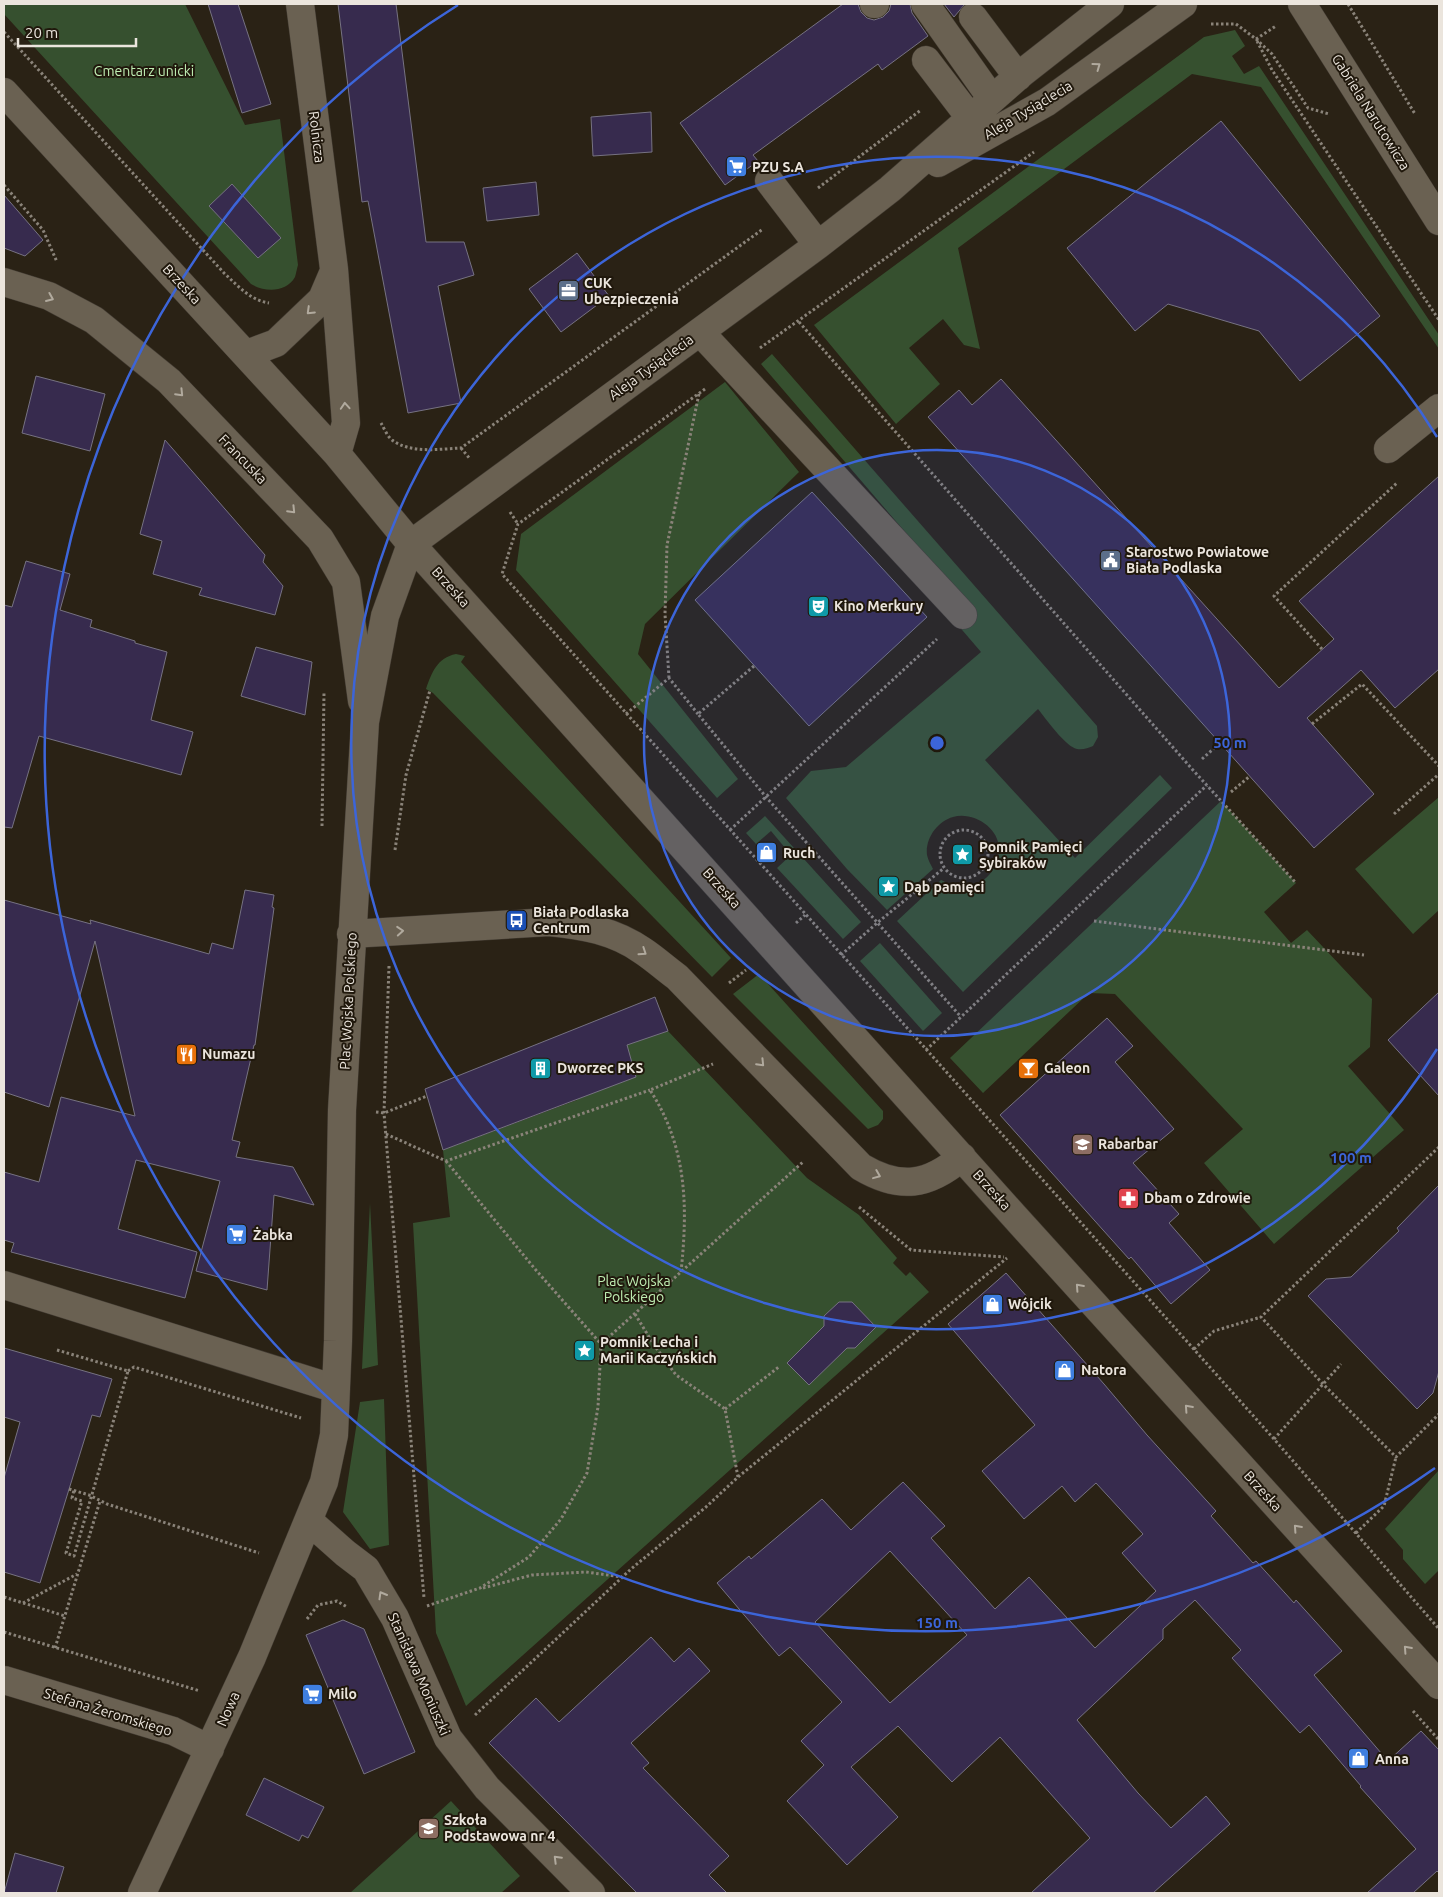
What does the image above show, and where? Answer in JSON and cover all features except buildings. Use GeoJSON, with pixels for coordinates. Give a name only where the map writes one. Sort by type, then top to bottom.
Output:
{"type":"FeatureCollection","features":[{"type":"Feature","properties":{"kind":"street","name":"Rolnicza"},"geometry":{"type":"LineString","coordinates":[[300,4],[334,269],[346,423],[337,454]]}},
{"type":"Feature","properties":{"kind":"street"},"geometry":{"type":"LineString","coordinates":[[925,4],[992,99]]}},
{"type":"Feature","properties":{"kind":"street","name":"Aleja Tysiąclecia"},"geometry":{"type":"LineString","coordinates":[[411,544],[818,245],[890,189],[1018,77],[1110,4]]}},
{"type":"Feature","properties":{"kind":"street","name":"Aleja Tysiąclecia"},"geometry":{"type":"LineString","coordinates":[[890,189],[1047,102],[1184,4]]}},
{"type":"Feature","properties":{"kind":"street","name":"Gabriela Narutowicza"},"geometry":{"type":"LineString","coordinates":[[1302,4],[1439,221]]}},
{"type":"Feature","properties":{"kind":"street"},"geometry":{"type":"LineString","coordinates":[[973,17],[1018,77]]}},
{"type":"Feature","properties":{"kind":"street"},"geometry":{"type":"LineString","coordinates":[[926,60],[971,119]]}},
{"type":"Feature","properties":{"kind":"street","name":"Brzeska"},"geometry":{"type":"LineString","coordinates":[[4,92],[247,354],[337,454],[411,544],[1439,1685]]}},
{"type":"Feature","properties":{"kind":"street"},"geometry":{"type":"LineString","coordinates":[[769,181],[818,245]]}},
{"type":"Feature","properties":{"kind":"street","name":"Rolnicza"},"geometry":{"type":"LineString","coordinates":[[247,354],[276,343],[316,305],[322,299],[334,269]]}},
{"type":"Feature","properties":{"kind":"street","name":"Francuska"},"geometry":{"type":"LineString","coordinates":[[4,282],[49,296],[102,326],[169,381],[320,539],[346,582],[364,722]]}},
{"type":"Feature","properties":{"kind":"street"},"geometry":{"type":"LineString","coordinates":[[700,332],[963,614]]}},
{"type":"Feature","properties":{"kind":"street"},"geometry":{"type":"LineString","coordinates":[[1388,449],[1439,408]]}},
{"type":"Feature","properties":{"kind":"street","name":"Plac Wojska Polskiego"},"geometry":{"type":"LineString","coordinates":[[309,1522],[324,1482],[334,1435],[340,1162],[364,722],[386,616],[411,544]]}},
{"type":"Feature","properties":{"kind":"street"},"geometry":{"type":"LineString","coordinates":[[351,934],[549,922],[577,924],[608,932],[642,950],[677,977],[861,1167],[876,1176],[894,1181],[913,1182],[933,1177],[962,1157]]}},
{"type":"Feature","properties":{"kind":"street"},"geometry":{"type":"LineString","coordinates":[[4,1285],[336,1389]]}},
{"type":"Feature","properties":{"kind":"street","name":"Nowa"},"geometry":{"type":"LineString","coordinates":[[142,1893],[252,1657],[309,1522]]}},
{"type":"Feature","properties":{"kind":"street","name":"Stanisława Moniuszki"},"geometry":{"type":"LineString","coordinates":[[309,1522],[366,1569],[395,1618],[448,1738],[487,1788],[592,1893]]}},
{"type":"Feature","properties":{"kind":"street","name":"Stefana Żeromskiego"},"geometry":{"type":"LineString","coordinates":[[4,1680],[174,1731],[210,1749]]}},
{"type":"Feature","properties":{"kind":"path"},"geometry":{"type":"LineString","coordinates":[[1348,4],[1419,120]]}},
{"type":"Feature","properties":{"kind":"path"},"geometry":{"type":"LineString","coordinates":[[1210,24],[1236,24],[1256,38],[1272,54],[1308,108],[1378,124]]}},
{"type":"Feature","properties":{"kind":"path"},"geometry":{"type":"LineString","coordinates":[[4,32],[224,273],[246,294],[261,302],[275,304]]}},
{"type":"Feature","properties":{"kind":"path"},"geometry":{"type":"LineString","coordinates":[[1256,38],[1272,70],[1439,320]]}},
{"type":"Feature","properties":{"kind":"path"},"geometry":{"type":"LineString","coordinates":[[1041,147],[518,524],[502,574],[1274,1439],[1439,1629]]}},
{"type":"Feature","properties":{"kind":"path"},"geometry":{"type":"LineString","coordinates":[[799,322],[1207,785],[1296,883]]}},
{"type":"Feature","properties":{"kind":"path"},"geometry":{"type":"LineString","coordinates":[[699,393],[666,545],[665,614],[669,678],[766,797],[961,1017]]}},
{"type":"Feature","properties":{"kind":"path"},"geometry":{"type":"LineString","coordinates":[[378,416],[390,439],[403,446],[422,450],[461,448]]}},
{"type":"Feature","properties":{"kind":"path"},"geometry":{"type":"LineString","coordinates":[[1322,649],[1274,596],[1403,477]]}},
{"type":"Feature","properties":{"kind":"path"},"geometry":{"type":"LineString","coordinates":[[730,830],[963,614]]}},
{"type":"Feature","properties":{"kind":"path"},"geometry":{"type":"LineString","coordinates":[[698,714],[754,666]]}},
{"type":"Feature","properties":{"kind":"path"},"geometry":{"type":"LineString","coordinates":[[626,714],[669,678]]}},
{"type":"Feature","properties":{"kind":"path"},"geometry":{"type":"LineString","coordinates":[[322,827],[324,684]]}},
{"type":"Feature","properties":{"kind":"path"},"geometry":{"type":"LineString","coordinates":[[1312,724],[1362,684],[1439,766]]}},
{"type":"Feature","properties":{"kind":"path"},"geometry":{"type":"LineString","coordinates":[[1202,759],[1220,743]]}},
{"type":"Feature","properties":{"kind":"path"},"geometry":{"type":"LineString","coordinates":[[1394,814],[1439,774]]}},
{"type":"Feature","properties":{"kind":"path"},"geometry":{"type":"LineString","coordinates":[[1231,792],[1250,776]]}},
{"type":"Feature","properties":{"kind":"path"},"geometry":{"type":"LineString","coordinates":[[926,1050],[1207,785]]}},
{"type":"Feature","properties":{"kind":"path"},"geometry":{"type":"LineString","coordinates":[[962,830],[972,831],[981,836],[987,844],[988,855],[986,865],[980,873],[971,878],[961,878],[951,876],[944,868],[940,859],[940,849],[945,839],[952,833],[962,830]]}},
{"type":"Feature","properties":{"kind":"path"},"geometry":{"type":"LineString","coordinates":[[841,955],[944,868]]}},
{"type":"Feature","properties":{"kind":"path"},"geometry":{"type":"LineString","coordinates":[[1094,921],[1364,955]]}},
{"type":"Feature","properties":{"kind":"path"},"geometry":{"type":"LineString","coordinates":[[725,985],[744,972]]}},
{"type":"Feature","properties":{"kind":"path"},"geometry":{"type":"LineString","coordinates":[[446,1161],[650,1090],[713,1064]]}},
{"type":"Feature","properties":{"kind":"path"},"geometry":{"type":"LineString","coordinates":[[650,1090],[657,1101],[673,1139],[681,1168],[685,1196],[685,1231],[680,1273]]}},
{"type":"Feature","properties":{"kind":"path"},"geometry":{"type":"LineString","coordinates":[[427,1096],[384,1113],[425,1607],[480,1588],[532,1575],[586,1572],[623,1577]]}},
{"type":"Feature","properties":{"kind":"path"},"geometry":{"type":"LineString","coordinates":[[386,1134],[446,1161],[601,1344],[598,1407],[587,1473],[561,1520],[529,1557],[480,1588]]}},
{"type":"Feature","properties":{"kind":"path"},"geometry":{"type":"LineString","coordinates":[[1194,1349],[1214,1331],[1261,1317],[1439,1147]]}},
{"type":"Feature","properties":{"kind":"path"},"geometry":{"type":"LineString","coordinates":[[601,1344],[804,1161]]}},
{"type":"Feature","properties":{"kind":"path"},"geometry":{"type":"LineString","coordinates":[[473,1717],[623,1577],[706,1507],[738,1477],[1007,1257]]}},
{"type":"Feature","properties":{"kind":"path"},"geometry":{"type":"LineString","coordinates":[[635,1314],[654,1345],[676,1375],[725,1409],[738,1477]]}},
{"type":"Feature","properties":{"kind":"path"},"geometry":{"type":"LineString","coordinates":[[1261,1317],[1323,1384],[1396,1457]]}},
{"type":"Feature","properties":{"kind":"path"},"geometry":{"type":"LineString","coordinates":[[57,1350],[128,1371]]}},
{"type":"Feature","properties":{"kind":"path"},"geometry":{"type":"LineString","coordinates":[[1274,1439],[1341,1364]]}},
{"type":"Feature","properties":{"kind":"path"},"geometry":{"type":"LineString","coordinates":[[725,1409],[780,1366]]}},
{"type":"Feature","properties":{"kind":"path"},"geometry":{"type":"LineString","coordinates":[[260,1553],[100,1501],[93,1497],[72,1489],[72,1498],[82,1501],[66,1553],[74,1556],[93,1497],[128,1371],[134,1367],[302,1418]]}},
{"type":"Feature","properties":{"kind":"path"},"geometry":{"type":"LineString","coordinates":[[301,1427],[306,1380]]}},
{"type":"Feature","properties":{"kind":"path"},"geometry":{"type":"LineString","coordinates":[[1356,1534],[1384,1506],[1396,1457],[1439,1414]]}},
{"type":"Feature","properties":{"kind":"path"},"geometry":{"type":"LineString","coordinates":[[55,1648],[100,1501]]}},
{"type":"Feature","properties":{"kind":"path"},"geometry":{"type":"LineString","coordinates":[[256,1562],[263,1545]]}},
{"type":"Feature","properties":{"kind":"path"},"geometry":{"type":"LineString","coordinates":[[23,1603],[78,1574]]}},
{"type":"Feature","properties":{"kind":"path"},"geometry":{"type":"LineString","coordinates":[[4,1597],[64,1616]]}},
{"type":"Feature","properties":{"kind":"path"},"geometry":{"type":"LineString","coordinates":[[308,1618],[318,1605],[337,1601],[353,1610]]}},
{"type":"Feature","properties":{"kind":"path"},"geometry":{"type":"LineString","coordinates":[[4,1632],[203,1692],[185,1736]]}},
{"type":"Feature","properties":{"kind":"green space","name":"Cmentarz unicki"},"geometry":{"type":"Polygon","coordinates":[[[4,4],[185,4],[245,125],[280,119],[298,265],[295,277],[291,282],[274,290],[262,289],[251,284],[4,14],[4,4]]]}},
{"type":"Feature","properties":{"kind":"green space"},"geometry":{"type":"Polygon","coordinates":[[[1235,30],[1245,46],[1232,56],[1244,74],[1259,66],[1439,335],[1439,349],[1261,87],[1192,74],[958,248],[980,349],[964,345],[943,319],[909,348],[940,384],[896,424],[814,325],[1204,37],[1235,30]]]}},
{"type":"Feature","properties":{"kind":"green space"},"geometry":{"type":"Polygon","coordinates":[[[772,354],[1097,726],[1098,737],[1093,746],[1077,749],[1062,738],[1038,709],[985,760],[1075,858],[1160,775],[1172,788],[963,992],[897,921],[941,880],[953,886],[971,886],[979,883],[991,873],[998,859],[999,850],[998,842],[990,828],[977,819],[961,816],[942,822],[928,842],[927,855],[933,869],[887,910],[847,869],[786,798],[811,771],[846,767],[981,652],[945,610],[948,582],[761,364],[772,354]]]}},
{"type":"Feature","properties":{"kind":"green space"},"geometry":{"type":"Polygon","coordinates":[[[725,382],[799,472],[645,624],[638,654],[738,779],[717,798],[516,570],[521,534],[725,382]]]}},
{"type":"Feature","properties":{"kind":"green space"},"geometry":{"type":"Polygon","coordinates":[[[456,654],[465,656],[461,662],[731,958],[712,977],[433,693],[426,689],[433,672],[440,662],[456,654]]]}},
{"type":"Feature","properties":{"kind":"green space"},"geometry":{"type":"Polygon","coordinates":[[[1439,797],[1439,910],[1413,934],[1355,869],[1439,797]]]}},
{"type":"Feature","properties":{"kind":"green space"},"geometry":{"type":"Polygon","coordinates":[[[1221,801],[1296,883],[1264,912],[1291,943],[1307,930],[1372,999],[1370,1047],[1348,1066],[1404,1130],[1274,1244],[1204,1163],[1243,1129],[1115,994],[1089,993],[983,1093],[950,1058],[1221,801]]]}},
{"type":"Feature","properties":{"kind":"green space"},"geometry":{"type":"Polygon","coordinates":[[[765,816],[861,922],[843,939],[777,868],[791,855],[771,831],[756,844],[746,833],[765,816]]]}},
{"type":"Feature","properties":{"kind":"green space"},"geometry":{"type":"Polygon","coordinates":[[[880,943],[942,1013],[923,1031],[860,961],[880,943]]]}},
{"type":"Feature","properties":{"kind":"green space"},"geometry":{"type":"Polygon","coordinates":[[[759,974],[883,1111],[883,1119],[878,1125],[868,1129],[733,994],[759,974]]]}},
{"type":"Feature","properties":{"kind":"green space","name":"Plac Wojska Polskiego"},"geometry":{"type":"Polygon","coordinates":[[[668,1031],[807,1178],[859,1215],[897,1258],[893,1263],[906,1276],[910,1272],[929,1292],[466,1706],[436,1633],[413,1223],[450,1217],[443,1150],[577,1100],[576,1095],[600,1053],[668,1031]]]}},
{"type":"Feature","properties":{"kind":"green space"},"geometry":{"type":"Polygon","coordinates":[[[370,1203],[378,1365],[362,1369],[370,1203]]]}},
{"type":"Feature","properties":{"kind":"green space"},"geometry":{"type":"Polygon","coordinates":[[[384,1399],[389,1545],[370,1549],[343,1512],[360,1402],[384,1399]]]}},
{"type":"Feature","properties":{"kind":"green space"},"geometry":{"type":"Polygon","coordinates":[[[1439,1470],[1439,1570],[1425,1584],[1403,1559],[1403,1550],[1385,1529],[1439,1470]]]}},
{"type":"Feature","properties":{"kind":"green space"},"geometry":{"type":"Polygon","coordinates":[[[451,1801],[520,1876],[501,1893],[350,1893],[451,1801]]]}},
{"type":"Feature","properties":{"kind":"place","name":"PZU S.A"},"geometry":{"type":"Point","coordinates":[736,167]}},
{"type":"Feature","properties":{"kind":"place","name":"CUK Ubezpieczenia"},"geometry":{"type":"Point","coordinates":[568,291]}},
{"type":"Feature","properties":{"kind":"place","name":"Starostwo Powiatowe Biała Podlaska"},"geometry":{"type":"Point","coordinates":[1110,560]}},
{"type":"Feature","properties":{"kind":"place","name":"Kino Merkury"},"geometry":{"type":"Point","coordinates":[818,606]}},
{"type":"Feature","properties":{"kind":"place","name":"Ruch"},"geometry":{"type":"Point","coordinates":[767,853]}},
{"type":"Feature","properties":{"kind":"place","name":"Pomnik Pamięci Sybiraków"},"geometry":{"type":"Point","coordinates":[963,855]}},
{"type":"Feature","properties":{"kind":"place","name":"Dąb pamięci"},"geometry":{"type":"Point","coordinates":[888,887]}},
{"type":"Feature","properties":{"kind":"place","name":"Biała Podlaska Centrum"},"geometry":{"type":"Point","coordinates":[517,920]}},
{"type":"Feature","properties":{"kind":"place","name":"Numazu"},"geometry":{"type":"Point","coordinates":[186,1054]}},
{"type":"Feature","properties":{"kind":"place","name":"Dworzec PKS"},"geometry":{"type":"Point","coordinates":[541,1068]}},
{"type":"Feature","properties":{"kind":"place","name":"Galeon"},"geometry":{"type":"Point","coordinates":[1028,1068]}},
{"type":"Feature","properties":{"kind":"place","name":"Rabarbar"},"geometry":{"type":"Point","coordinates":[1082,1144]}},
{"type":"Feature","properties":{"kind":"place","name":"Dbam o Zdrowie"},"geometry":{"type":"Point","coordinates":[1128,1198]}},
{"type":"Feature","properties":{"kind":"place","name":"Żabka"},"geometry":{"type":"Point","coordinates":[237,1235]}},
{"type":"Feature","properties":{"kind":"place","name":"Wójcik"},"geometry":{"type":"Point","coordinates":[992,1304]}},
{"type":"Feature","properties":{"kind":"place","name":"Pomnik Lecha i Marii Kaczyńskich"},"geometry":{"type":"Point","coordinates":[584,1350]}},
{"type":"Feature","properties":{"kind":"place","name":"Natora"},"geometry":{"type":"Point","coordinates":[1065,1370]}},
{"type":"Feature","properties":{"kind":"place","name":"Milo"},"geometry":{"type":"Point","coordinates":[312,1694]}},
{"type":"Feature","properties":{"kind":"place","name":"Anna"},"geometry":{"type":"Point","coordinates":[1359,1759]}},
{"type":"Feature","properties":{"kind":"place","name":"Szkoła Podstawowa nr 4"},"geometry":{"type":"Point","coordinates":[428,1828]}}]}
